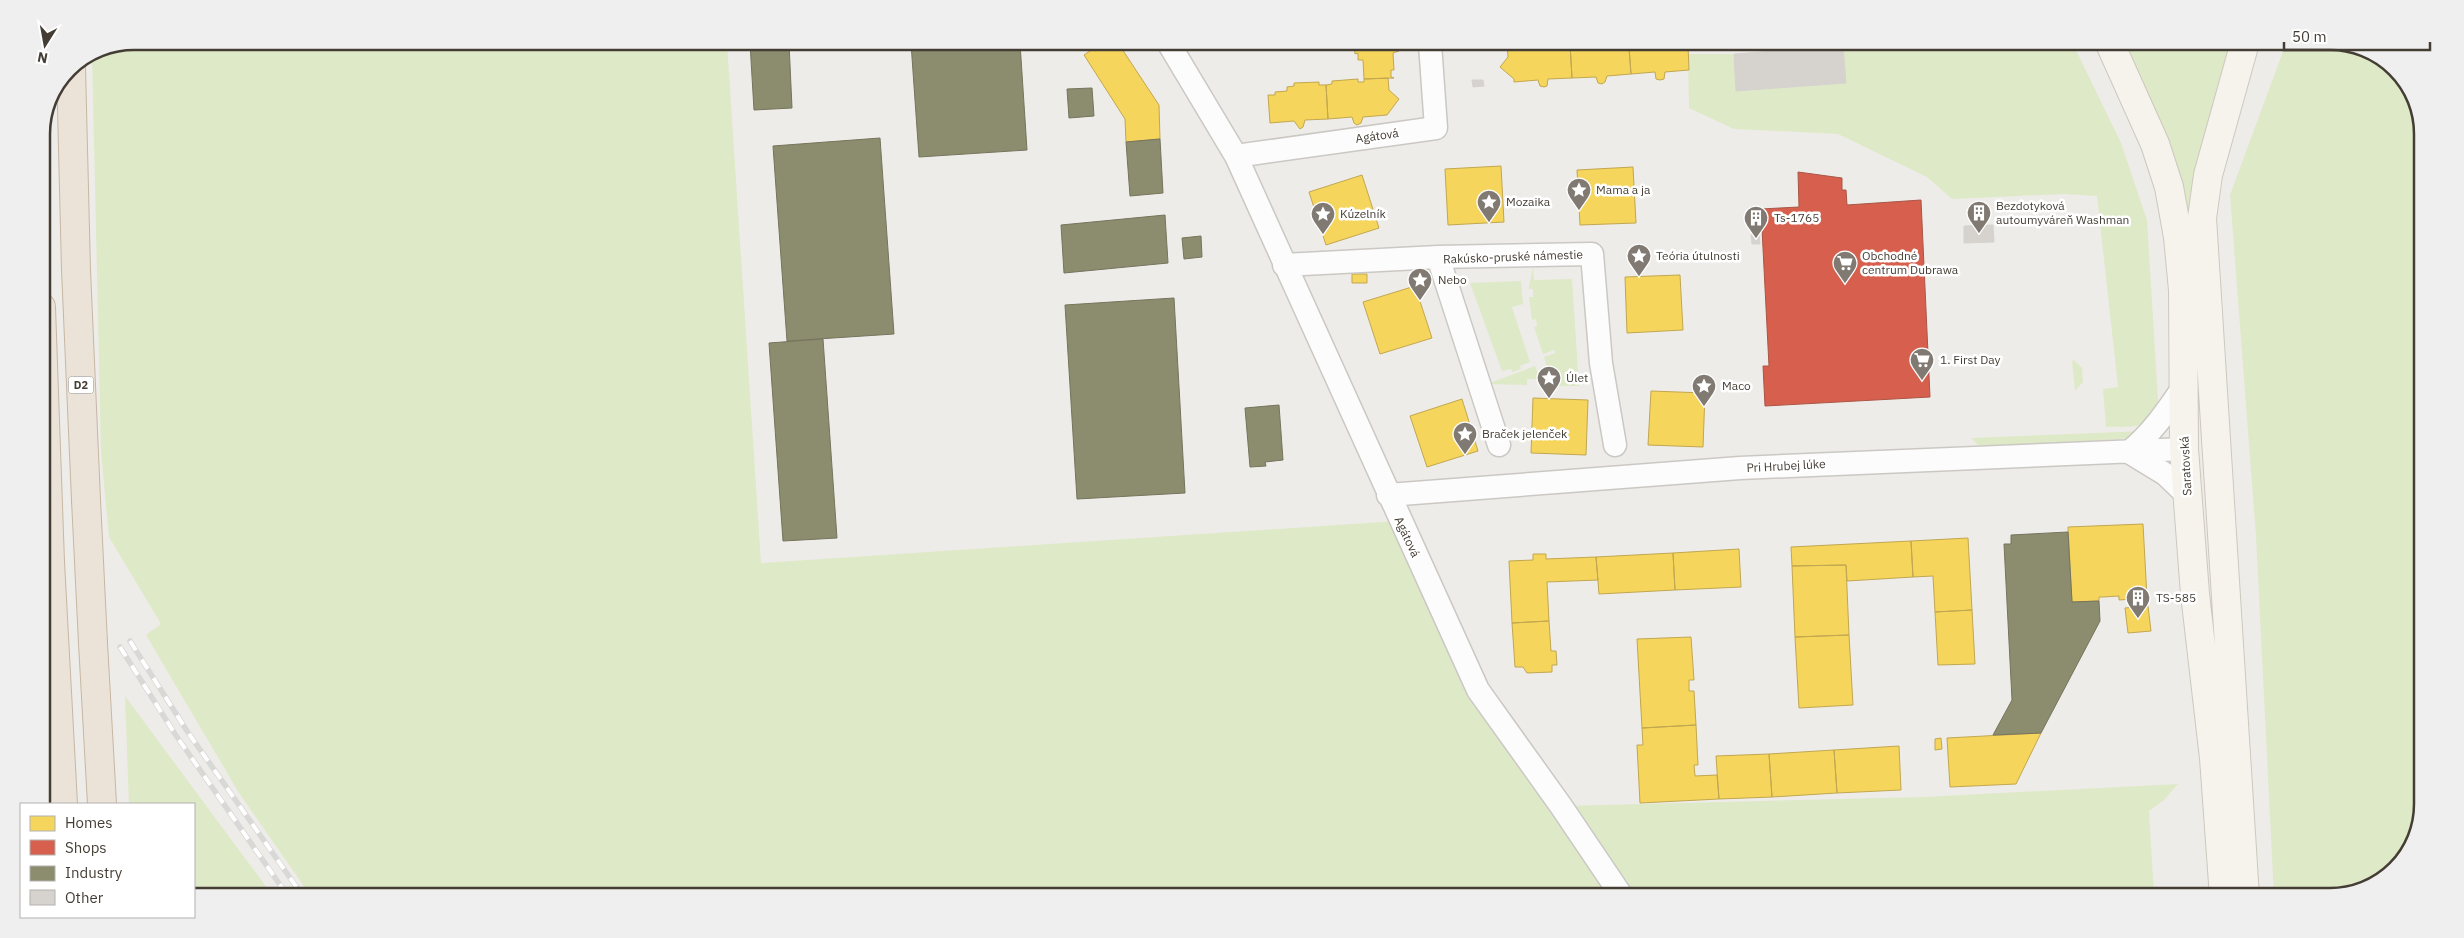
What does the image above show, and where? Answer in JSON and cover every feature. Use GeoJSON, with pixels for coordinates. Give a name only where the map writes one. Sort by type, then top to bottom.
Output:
{"type":"FeatureCollection","features":[{"type":"Feature","properties":{"kind":"highway","name":"D2"},"geometry":{"type":"LineString","coordinates":[[70,80],[86,500],[102,803]]}},
{"type":"Feature","properties":{"kind":"highway"},"geometry":{"type":"LineString","coordinates":[[50,562],[63,803]]}},
{"type":"Feature","properties":{"kind":"main road","name":"Saratovská"},"geometry":{"type":"LineString","coordinates":[[2113,50],[2155,144],[2169,187],[2178,237],[2183,290],[2184,449],[2195,594],[2214,758],[2223,888]]}},
{"type":"Feature","properties":{"kind":"main road"},"geometry":{"type":"LineString","coordinates":[[2243,50],[2218,135],[2204,196],[2202,218],[2244,888]]}},
{"type":"Feature","properties":{"kind":"main road"},"geometry":{"type":"LineString","coordinates":[[2215,431],[2184,449],[2218,480]]}},
{"type":"Feature","properties":{"kind":"street","name":"Agátová"},"geometry":{"type":"LineString","coordinates":[[1173,50],[1236,156],[1478,690],[1616,888]]}},
{"type":"Feature","properties":{"kind":"street","name":"Agátová"},"geometry":{"type":"LineString","coordinates":[[1236,156],[1436,128],[1430,50]]}},
{"type":"Feature","properties":{"kind":"street","name":"Rakúsko-pruské námestie"},"geometry":{"type":"LineString","coordinates":[[1499,445],[1438,257],[1592,254],[1601,363],[1615,444]]}},
{"type":"Feature","properties":{"kind":"street"},"geometry":{"type":"LineString","coordinates":[[1284,265],[1438,257]]}},
{"type":"Feature","properties":{"kind":"street"},"geometry":{"type":"LineString","coordinates":[[2184,386],[2155,427],[2129,452],[2165,474],[2188,496]]}},
{"type":"Feature","properties":{"kind":"street","name":"Pri Hrubej lúke"},"geometry":{"type":"LineString","coordinates":[[1388,495],[1740,468],[2184,449]]}},
{"type":"Feature","properties":{"kind":"green space"},"geometry":{"type":"Polygon","coordinates":[[[134,50],[727,50],[761,563],[1398,521],[1478,690],[1561,806],[1923,797],[2178,784],[2164,800],[2149,811],[2154,888],[305,888],[239,793],[146,635],[161,624],[109,537],[101,451],[92,61],[102,56],[134,50]]]}},
{"type":"Feature","properties":{"kind":"green space"},"geometry":{"type":"Polygon","coordinates":[[[1843,50],[2076,50],[2121,143],[2147,220],[2158,400],[2154,410],[2145,422],[2133,426],[2106,427],[2103,389],[2118,387],[2097,196],[2064,194],[1952,199],[1927,177],[1838,134],[1734,129],[1689,108],[1688,54],[1734,54],[1737,91],[1845,83],[1843,50]]]}},
{"type":"Feature","properties":{"kind":"green space"},"geometry":{"type":"Polygon","coordinates":[[[2113,50],[2243,50],[2204,196],[2185,218],[2113,50]]]}},
{"type":"Feature","properties":{"kind":"green space"},"geometry":{"type":"Polygon","coordinates":[[[2284,50],[2330,50],[2357,54],[2381,67],[2403,92],[2408,102],[2414,128],[2414,804],[2410,831],[2397,855],[2377,874],[2357,884],[2347,886],[2330,888],[2274,888],[2256,536],[2230,195],[2284,50]]]}},
{"type":"Feature","properties":{"kind":"green space"},"geometry":{"type":"Polygon","coordinates":[[[1533,267],[1534,280],[1572,279],[1579,386],[1553,386],[1544,357],[1555,353],[1555,350],[1543,354],[1534,327],[1537,326],[1536,319],[1532,320],[1529,297],[1533,297],[1533,289],[1529,289],[1529,286],[1533,267]]]}},
{"type":"Feature","properties":{"kind":"green space"},"geometry":{"type":"Polygon","coordinates":[[[1521,281],[1523,304],[1512,307],[1530,362],[1520,366],[1521,369],[1513,372],[1511,369],[1502,371],[1470,283],[1521,281]]]}},
{"type":"Feature","properties":{"kind":"green space"},"geometry":{"type":"Polygon","coordinates":[[[2074,360],[2082,368],[2083,382],[2075,391],[2072,361],[2074,360]]]}},
{"type":"Feature","properties":{"kind":"green space"},"geometry":{"type":"Polygon","coordinates":[[[1535,366],[1540,379],[1527,379],[1527,385],[1487,384],[1535,366]]]}},
{"type":"Feature","properties":{"kind":"green space"},"geometry":{"type":"Polygon","coordinates":[[[2145,431],[2131,438],[1979,446],[1971,438],[2145,431]]]}},
{"type":"Feature","properties":{"kind":"green space"},"geometry":{"type":"Polygon","coordinates":[[[125,696],[267,888],[195,888],[195,803],[129,803],[125,696]]]}},
{"type":"Feature","properties":{"kind":"building: Homes"},"geometry":{"type":"Polygon","coordinates":[[[1092,50],[1123,50],[1159,105],[1160,139],[1126,142],[1125,119],[1084,55],[1092,50]]]}},
{"type":"Feature","properties":{"kind":"building: Homes"},"geometry":{"type":"Polygon","coordinates":[[[1355,50],[1399,50],[1393,53],[1394,70],[1391,70],[1391,77],[1394,78],[1364,79],[1363,60],[1358,60],[1358,53],[1355,54],[1355,50]]]}},
{"type":"Feature","properties":{"kind":"building: Homes"},"geometry":{"type":"Polygon","coordinates":[[[1507,50],[1570,50],[1572,78],[1548,79],[1547,86],[1544,87],[1540,86],[1538,80],[1514,82],[1514,79],[1500,67],[1508,57],[1507,50]]]}},
{"type":"Feature","properties":{"kind":"building: Homes"},"geometry":{"type":"Polygon","coordinates":[[[1570,50],[1629,50],[1631,74],[1607,76],[1602,84],[1598,83],[1596,77],[1572,78],[1570,50]]]}},
{"type":"Feature","properties":{"kind":"building: Homes"},"geometry":{"type":"Polygon","coordinates":[[[1629,50],[1688,50],[1689,70],[1665,72],[1664,79],[1660,80],[1656,79],[1655,72],[1631,74],[1629,50]]]}},
{"type":"Feature","properties":{"kind":"building: Homes"},"geometry":{"type":"Polygon","coordinates":[[[1388,78],[1389,90],[1399,99],[1387,115],[1363,117],[1361,123],[1357,125],[1352,117],[1328,119],[1326,85],[1332,84],[1332,81],[1358,79],[1358,82],[1364,82],[1364,79],[1388,78]]]}},
{"type":"Feature","properties":{"kind":"building: Homes"},"geometry":{"type":"Polygon","coordinates":[[[1319,82],[1319,85],[1326,85],[1328,119],[1305,120],[1303,127],[1300,129],[1294,121],[1270,123],[1268,95],[1287,91],[1287,87],[1294,86],[1294,83],[1319,82]]]}},
{"type":"Feature","properties":{"kind":"building: Homes"},"geometry":{"type":"Polygon","coordinates":[[[1501,166],[1504,222],[1448,225],[1445,169],[1501,166]]]}},
{"type":"Feature","properties":{"kind":"building: Homes"},"geometry":{"type":"Polygon","coordinates":[[[1633,167],[1636,223],[1580,225],[1577,170],[1633,167]]]}},
{"type":"Feature","properties":{"kind":"building: Homes"},"geometry":{"type":"Polygon","coordinates":[[[1362,175],[1379,228],[1326,245],[1309,192],[1362,175]]]}},
{"type":"Feature","properties":{"kind":"building: Homes"},"geometry":{"type":"Polygon","coordinates":[[[1352,274],[1367,274],[1367,283],[1352,283],[1352,274]]]}},
{"type":"Feature","properties":{"kind":"building: Homes"},"geometry":{"type":"Polygon","coordinates":[[[1680,275],[1683,330],[1627,333],[1625,277],[1680,275]]]}},
{"type":"Feature","properties":{"kind":"building: Homes"},"geometry":{"type":"Polygon","coordinates":[[[1415,286],[1432,338],[1380,354],[1363,302],[1415,286]]]}},
{"type":"Feature","properties":{"kind":"building: Homes"},"geometry":{"type":"Polygon","coordinates":[[[1651,391],[1705,393],[1703,447],[1648,445],[1651,391]]]}},
{"type":"Feature","properties":{"kind":"building: Homes"},"geometry":{"type":"Polygon","coordinates":[[[1533,398],[1588,400],[1586,455],[1531,453],[1533,398]]]}},
{"type":"Feature","properties":{"kind":"building: Homes"},"geometry":{"type":"Polygon","coordinates":[[[1462,399],[1478,451],[1427,467],[1410,416],[1462,399]]]}},
{"type":"Feature","properties":{"kind":"building: Homes"},"geometry":{"type":"Polygon","coordinates":[[[2143,524],[2147,598],[2119,600],[2119,596],[2099,597],[2099,601],[2072,602],[2068,527],[2143,524]]]}},
{"type":"Feature","properties":{"kind":"building: Homes"},"geometry":{"type":"Polygon","coordinates":[[[1968,538],[1972,610],[1935,612],[1933,576],[1913,577],[1911,541],[1968,538]]]}},
{"type":"Feature","properties":{"kind":"building: Homes"},"geometry":{"type":"Polygon","coordinates":[[[1911,541],[1913,577],[1847,581],[1846,565],[1792,566],[1791,547],[1911,541]]]}},
{"type":"Feature","properties":{"kind":"building: Homes"},"geometry":{"type":"Polygon","coordinates":[[[1739,549],[1741,587],[1675,590],[1673,553],[1739,549]]]}},
{"type":"Feature","properties":{"kind":"building: Homes"},"geometry":{"type":"Polygon","coordinates":[[[1673,553],[1675,590],[1599,594],[1596,557],[1673,553]]]}},
{"type":"Feature","properties":{"kind":"building: Homes"},"geometry":{"type":"Polygon","coordinates":[[[1533,554],[1546,554],[1546,559],[1596,557],[1598,580],[1547,582],[1549,621],[1512,623],[1509,561],[1533,560],[1533,554]]]}},
{"type":"Feature","properties":{"kind":"building: Homes"},"geometry":{"type":"Polygon","coordinates":[[[1846,565],[1849,635],[1795,637],[1792,566],[1846,565]]]}},
{"type":"Feature","properties":{"kind":"building: Homes","name":"TS-585"},"geometry":{"type":"Polygon","coordinates":[[[2148,606],[2151,631],[2128,633],[2125,608],[2148,606]]]}},
{"type":"Feature","properties":{"kind":"building: Homes"},"geometry":{"type":"Polygon","coordinates":[[[1972,610],[1975,664],[1938,665],[1935,612],[1972,610]]]}},
{"type":"Feature","properties":{"kind":"building: Homes"},"geometry":{"type":"Polygon","coordinates":[[[1549,621],[1551,651],[1556,651],[1557,665],[1552,665],[1552,672],[1527,673],[1523,667],[1515,667],[1512,623],[1549,621]]]}},
{"type":"Feature","properties":{"kind":"building: Homes"},"geometry":{"type":"Polygon","coordinates":[[[1849,635],[1853,705],[1799,708],[1795,637],[1849,635]]]}},
{"type":"Feature","properties":{"kind":"building: Homes"},"geometry":{"type":"Polygon","coordinates":[[[1691,637],[1694,680],[1689,680],[1689,691],[1694,691],[1696,725],[1642,728],[1637,639],[1691,637]]]}},
{"type":"Feature","properties":{"kind":"building: Homes"},"geometry":{"type":"Polygon","coordinates":[[[1696,725],[1698,765],[1694,765],[1695,776],[1717,775],[1719,799],[1640,803],[1637,745],[1643,745],[1642,728],[1696,725]]]}},
{"type":"Feature","properties":{"kind":"building: Homes"},"geometry":{"type":"Polygon","coordinates":[[[2041,733],[2016,784],[1950,787],[1947,738],[2041,733]]]}},
{"type":"Feature","properties":{"kind":"building: Homes"},"geometry":{"type":"Polygon","coordinates":[[[1941,738],[1942,749],[1935,750],[1935,739],[1941,738]]]}},
{"type":"Feature","properties":{"kind":"building: Homes"},"geometry":{"type":"Polygon","coordinates":[[[1899,746],[1901,790],[1837,793],[1834,750],[1899,746]]]}},
{"type":"Feature","properties":{"kind":"building: Homes"},"geometry":{"type":"Polygon","coordinates":[[[1834,750],[1837,793],[1772,797],[1769,754],[1834,750]]]}},
{"type":"Feature","properties":{"kind":"building: Homes"},"geometry":{"type":"Polygon","coordinates":[[[1769,754],[1772,797],[1719,799],[1716,756],[1769,754]]]}},
{"type":"Feature","properties":{"kind":"building: Shops","name":"Obchodné centrum Dubrawa"},"geometry":{"type":"Polygon","coordinates":[[[1798,172],[1842,178],[1842,190],[1846,190],[1847,205],[1921,200],[1930,397],[1765,406],[1763,366],[1769,366],[1761,209],[1799,207],[1798,172]]]}},
{"type":"Feature","properties":{"kind":"building: Industry"},"geometry":{"type":"Polygon","coordinates":[[[750,50],[789,50],[792,108],[754,110],[750,50]]]}},
{"type":"Feature","properties":{"kind":"building: Industry"},"geometry":{"type":"Polygon","coordinates":[[[911,50],[1020,50],[1027,150],[919,157],[911,50]]]}},
{"type":"Feature","properties":{"kind":"building: Industry"},"geometry":{"type":"Polygon","coordinates":[[[1092,88],[1094,116],[1069,118],[1067,89],[1092,88]]]}},
{"type":"Feature","properties":{"kind":"building: Industry"},"geometry":{"type":"Polygon","coordinates":[[[880,138],[894,334],[787,341],[773,146],[880,138]]]}},
{"type":"Feature","properties":{"kind":"building: Industry"},"geometry":{"type":"Polygon","coordinates":[[[1160,139],[1163,193],[1130,196],[1126,142],[1160,139]]]}},
{"type":"Feature","properties":{"kind":"building: Industry"},"geometry":{"type":"Polygon","coordinates":[[[1165,215],[1168,263],[1064,273],[1061,225],[1165,215]]]}},
{"type":"Feature","properties":{"kind":"building: Industry"},"geometry":{"type":"Polygon","coordinates":[[[1201,236],[1202,257],[1184,259],[1182,238],[1201,236]]]}},
{"type":"Feature","properties":{"kind":"building: Industry"},"geometry":{"type":"Polygon","coordinates":[[[1174,298],[1185,493],[1077,499],[1065,305],[1174,298]]]}},
{"type":"Feature","properties":{"kind":"building: Industry"},"geometry":{"type":"Polygon","coordinates":[[[823,339],[837,538],[783,541],[769,343],[823,339]]]}},
{"type":"Feature","properties":{"kind":"building: Industry"},"geometry":{"type":"Polygon","coordinates":[[[1279,405],[1283,460],[1265,462],[1266,466],[1250,467],[1245,408],[1279,405]]]}},
{"type":"Feature","properties":{"kind":"building: Industry"},"geometry":{"type":"Polygon","coordinates":[[[2068,532],[2072,602],[2099,601],[2100,621],[2041,733],[1993,735],[2012,700],[2004,544],[2011,544],[2011,535],[2068,532]]]}},
{"type":"Feature","properties":{"kind":"building: Other"},"geometry":{"type":"Polygon","coordinates":[[[1788,50],[1843,50],[1846,83],[1736,91],[1734,54],[1788,50]]]}},
{"type":"Feature","properties":{"kind":"building: Other"},"geometry":{"type":"Polygon","coordinates":[[[1472,80],[1483,80],[1484,86],[1473,87],[1472,80]]]}},
{"type":"Feature","properties":{"kind":"building: Other"},"geometry":{"type":"Polygon","coordinates":[[[1751,217],[1759,217],[1760,232],[1751,232],[1751,217]]]}},
{"type":"Feature","properties":{"kind":"building: Other","name":"Bezdotyková autoumyváreň Washman"},"geometry":{"type":"Polygon","coordinates":[[[1993,225],[1994,242],[1964,243],[1964,226],[1993,225]]]}},
{"type":"Feature","properties":{"kind":"building: Other","name":"Ts-1765"},"geometry":{"type":"Polygon","coordinates":[[[1759,234],[1760,244],[1752,244],[1751,235],[1759,234]]]}},
{"type":"Feature","properties":{"kind":"railway"},"geometry":{"type":"LineString","coordinates":[[130,641],[187,731],[297,888]]}},
{"type":"Feature","properties":{"kind":"railway"},"geometry":{"type":"LineString","coordinates":[[120,647],[175,734],[282,888]]}},
{"type":"Feature","properties":{"kind":"place","name":"Mama a ja"},"geometry":{"type":"Point","coordinates":[1579,211]}},
{"type":"Feature","properties":{"kind":"place","name":"Mozaika"},"geometry":{"type":"Point","coordinates":[1489,223]}},
{"type":"Feature","properties":{"kind":"place","name":"Bezdotyková autoumyváreň Washman"},"geometry":{"type":"Point","coordinates":[1979,234]}},
{"type":"Feature","properties":{"kind":"place","name":"Kúzelník"},"geometry":{"type":"Point","coordinates":[1323,235]}},
{"type":"Feature","properties":{"kind":"place","name":"Ts-1765"},"geometry":{"type":"Point","coordinates":[1756,239]}},
{"type":"Feature","properties":{"kind":"place","name":"Teória útulnosti"},"geometry":{"type":"Point","coordinates":[1639,277]}},
{"type":"Feature","properties":{"kind":"place","name":"Obchodné centrum Dubrawa"},"geometry":{"type":"Point","coordinates":[1845,284]}},
{"type":"Feature","properties":{"kind":"place","name":"Nebo"},"geometry":{"type":"Point","coordinates":[1420,301]}},
{"type":"Feature","properties":{"kind":"place","name":"1. First Day"},"geometry":{"type":"Point","coordinates":[1922,381]}},
{"type":"Feature","properties":{"kind":"place","name":"Úlet"},"geometry":{"type":"Point","coordinates":[1549,399]}},
{"type":"Feature","properties":{"kind":"place","name":"Maco"},"geometry":{"type":"Point","coordinates":[1704,407]}},
{"type":"Feature","properties":{"kind":"place","name":"Braček jelenček"},"geometry":{"type":"Point","coordinates":[1465,455]}},
{"type":"Feature","properties":{"kind":"place","name":"TS-585"},"geometry":{"type":"Point","coordinates":[2138,619]}}]}
